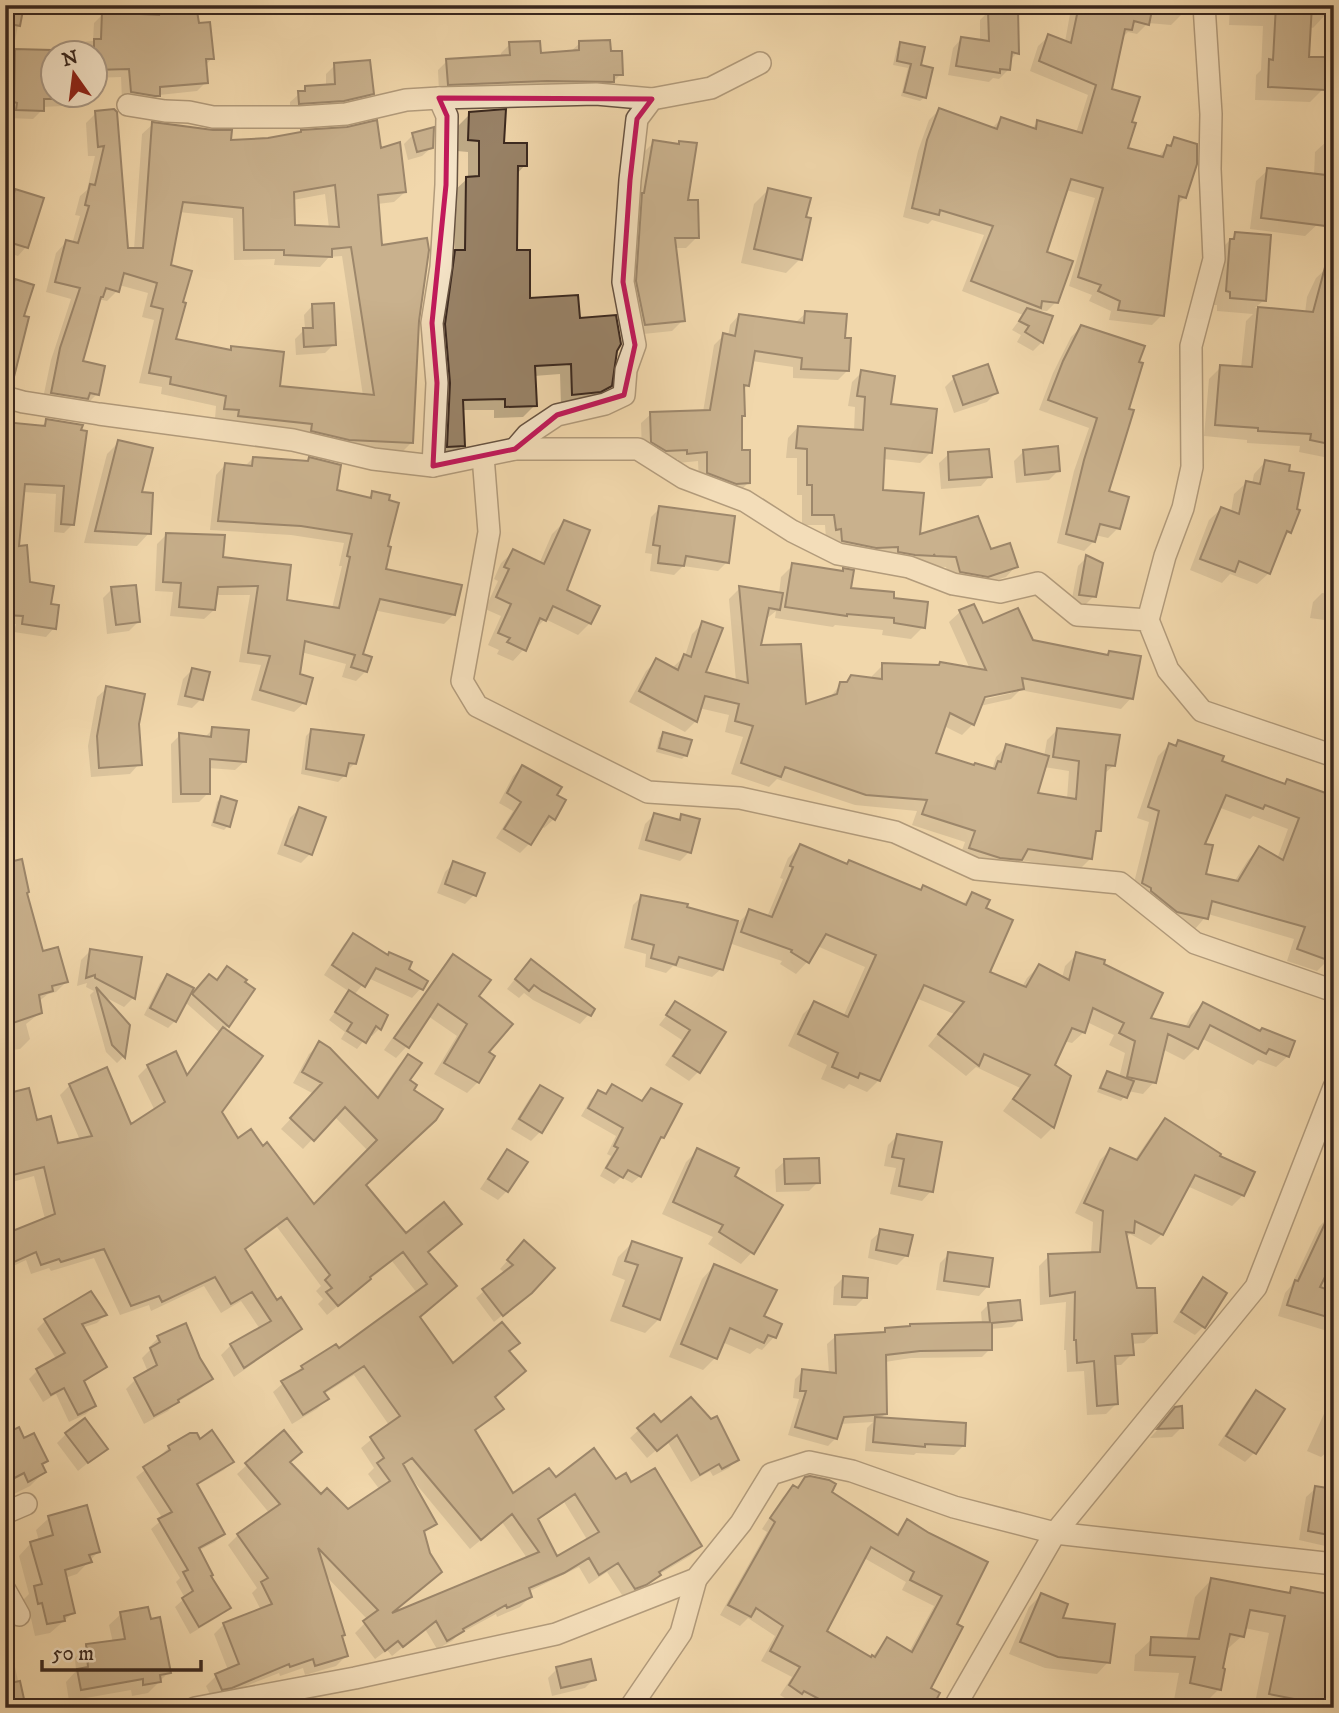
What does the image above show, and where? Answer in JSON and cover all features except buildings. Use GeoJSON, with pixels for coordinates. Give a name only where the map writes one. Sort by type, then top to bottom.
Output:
{"type":"FeatureCollection","features":[{"type":"Feature","properties":{"kind":"street"},"geometry":{"type":"LineString","coordinates":[[1204,5],[1211,114],[1210,169],[1214,260],[1191,346],[1192,467],[1183,508],[1165,556],[1148,620],[1168,670],[1202,711],[1334,756]]}},
{"type":"Feature","properties":{"kind":"street"},"geometry":{"type":"LineString","coordinates":[[128,105],[165,111],[188,111],[213,117],[300,117],[346,114],[406,100],[439,98],[596,94],[652,99],[711,88],[760,64]]}},
{"type":"Feature","properties":{"kind":"street"},"geometry":{"type":"LineString","coordinates":[[433,466],[438,383],[432,323],[440,267],[446,185],[447,116],[439,98]]}},
{"type":"Feature","properties":{"kind":"street"},"geometry":{"type":"LineString","coordinates":[[515,449],[527,435],[557,415],[605,404],[624,395],[626,370],[635,345],[623,282],[630,180],[637,120],[652,99]]}},
{"type":"Feature","properties":{"kind":"street"},"geometry":{"type":"LineString","coordinates":[[5,397],[111,416],[293,440],[373,459],[433,466],[515,449],[638,449],[684,478],[745,500],[792,531],[838,554],[909,567],[953,584],[1000,592],[1038,583],[1077,615],[1148,620]]}},
{"type":"Feature","properties":{"kind":"street"},"geometry":{"type":"LineString","coordinates":[[483,456],[489,532],[462,681],[477,706],[648,792],[740,798],[895,832],[976,869],[1121,883],[1195,943],[1334,991]]}},
{"type":"Feature","properties":{"kind":"street"},"geometry":{"type":"LineString","coordinates":[[954,1708],[1055,1533],[1256,1287],[1334,1087]]}},
{"type":"Feature","properties":{"kind":"street"},"geometry":{"type":"LineString","coordinates":[[630,1708],[681,1633],[696,1578],[741,1522],[771,1474],[808,1462],[852,1471],[954,1507],[1055,1533],[1334,1564]]}},
{"type":"Feature","properties":{"kind":"street"},"geometry":{"type":"LineString","coordinates":[[5,1513],[26,1504]]}},
{"type":"Feature","properties":{"kind":"street"},"geometry":{"type":"LineString","coordinates":[[195,1708],[355,1678],[556,1634],[696,1578]]}},
{"type":"Feature","properties":{"kind":"street"},"geometry":{"type":"LineString","coordinates":[[5,1590],[19,1615]]}},
{"type":"Feature","properties":{"kind":"highlighted area"},"geometry":{"type":"Polygon","coordinates":[[[439,98],[652,99],[637,119],[630,180],[623,282],[635,345],[624,395],[557,415],[515,449],[433,466],[437,383],[432,323],[446,185],[447,116],[439,98]]]}}]}
